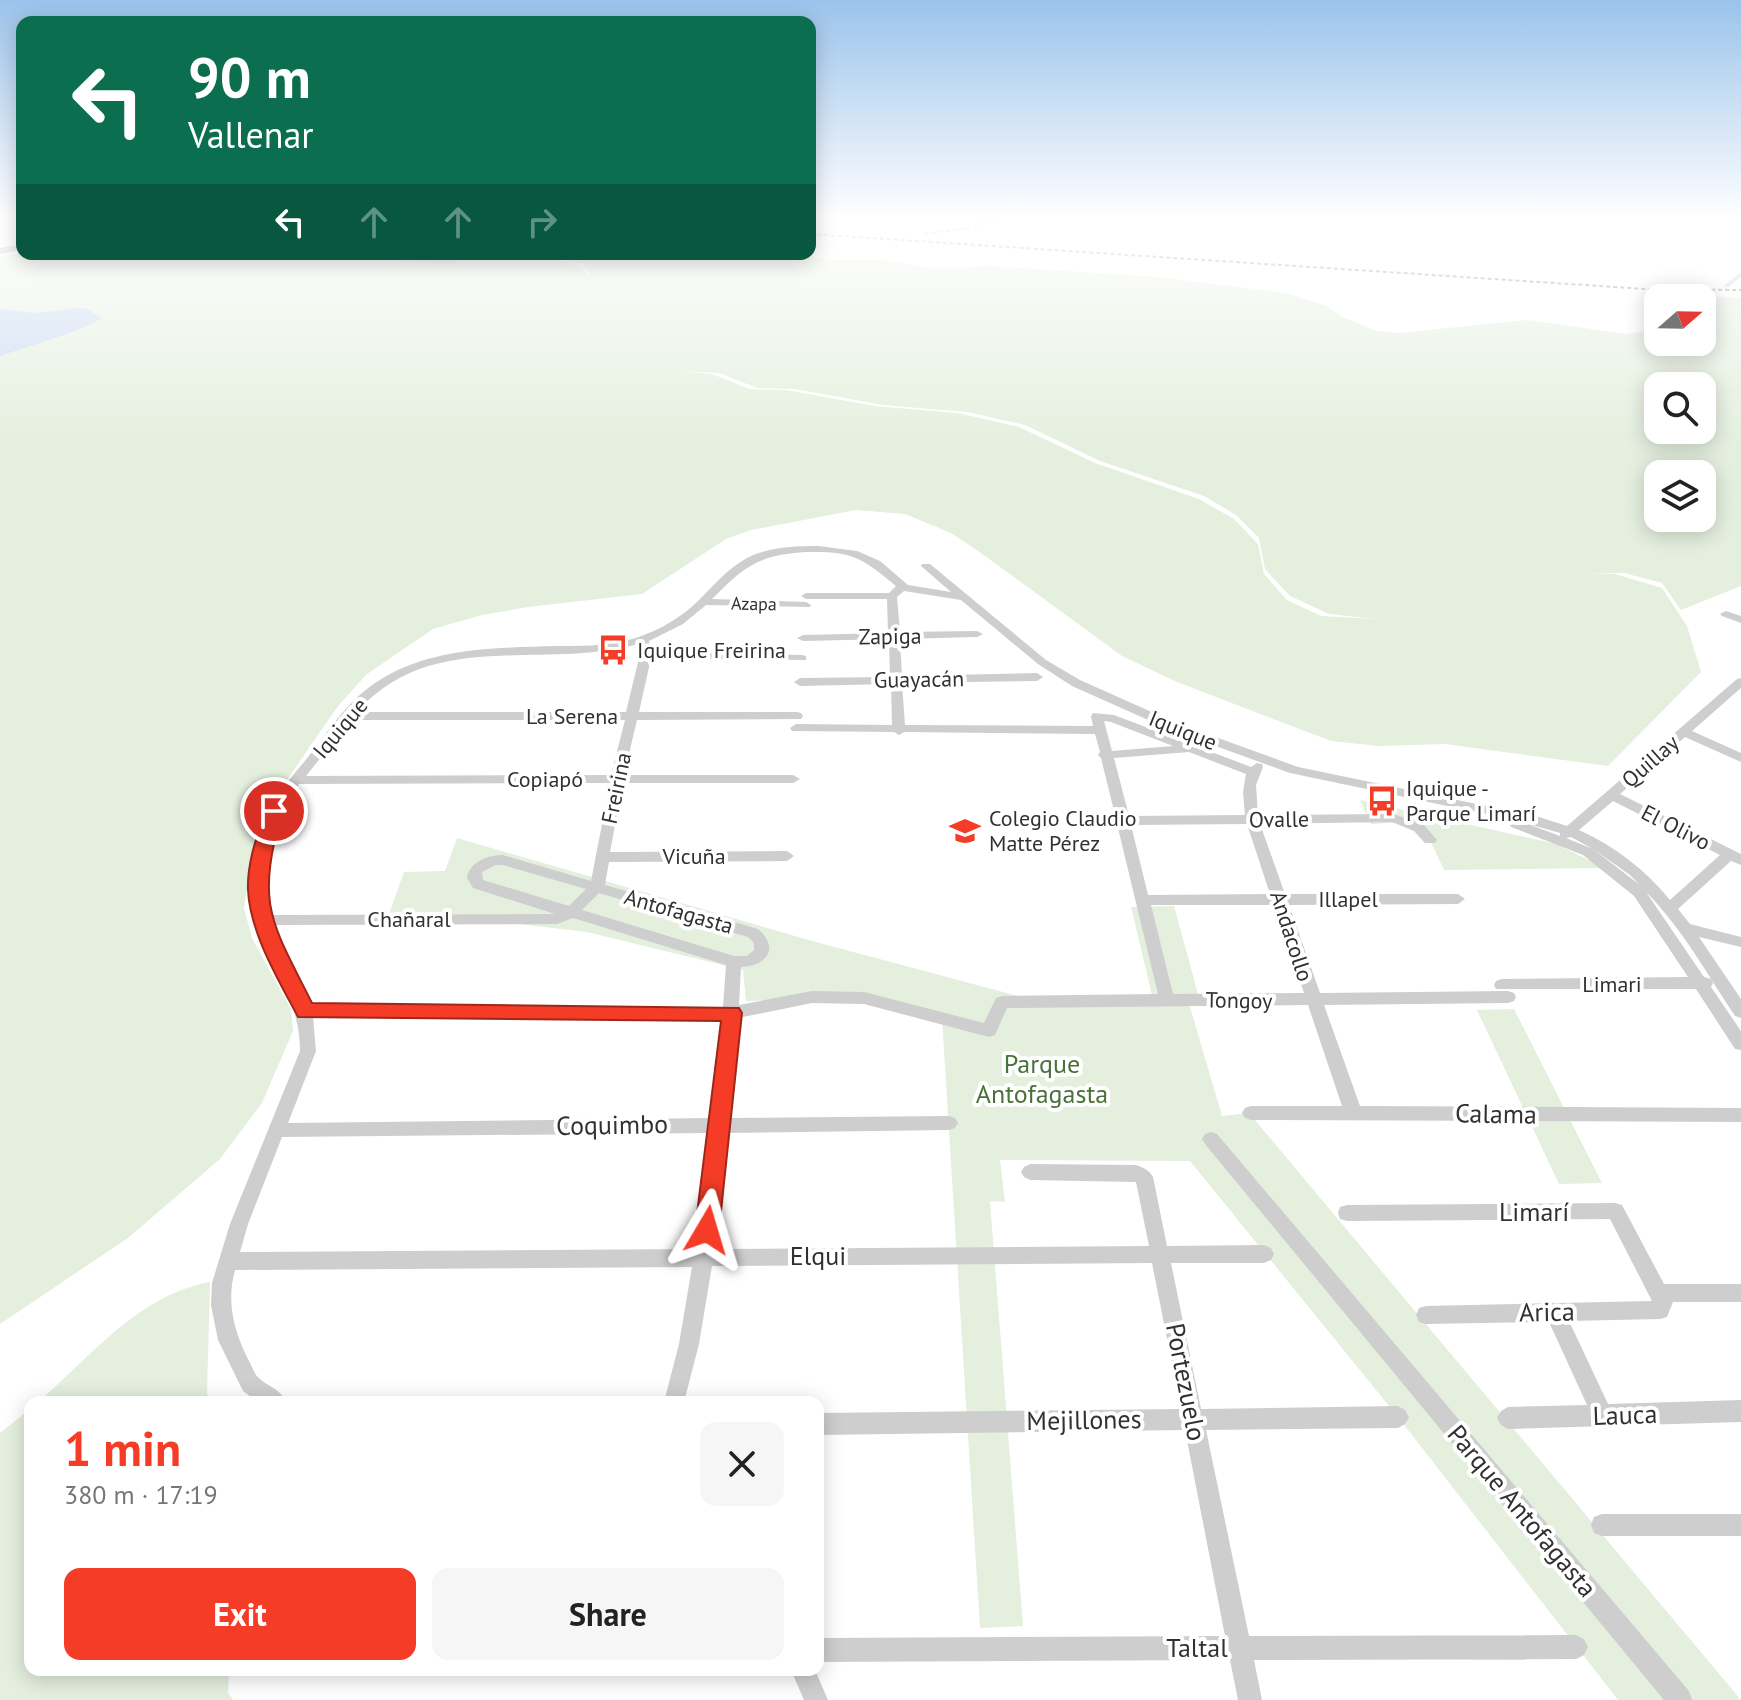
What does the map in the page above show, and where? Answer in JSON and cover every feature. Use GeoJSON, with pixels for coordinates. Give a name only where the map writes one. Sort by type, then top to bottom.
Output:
{"type":"FeatureCollection","features":[{"type":"Feature","properties":{"kind":"street","name":"Iquique"},"geometry":{"type":"LineString","coordinates":[[267,1396],[250,1384],[228,1340],[221,1305],[228,1261],[239,1224],[308,1051],[310,1027],[261,920],[257,888],[266,831],[274,811],[348,716],[370,693],[388,681],[411,669],[454,656],[586,649],[643,639],[673,626],[703,602],[737,567],[762,554],[827,549],[854,553],[879,565],[911,589],[968,599]]}},
{"type":"Feature","properties":{"kind":"street","name":"Iquique"},"geometry":{"type":"LineString","coordinates":[[926,566],[1027,652],[1076,683],[1258,766],[1427,799],[1565,835]]}},
{"type":"Feature","properties":{"kind":"street"},"geometry":{"type":"LineString","coordinates":[[899,731],[892,596],[903,585]]}},
{"type":"Feature","properties":{"kind":"street","name":"Azapa"},"geometry":{"type":"LineString","coordinates":[[703,602],[892,596]]}},
{"type":"Feature","properties":{"kind":"street"},"geometry":{"type":"LineString","coordinates":[[1726,614],[1741,620]]}},
{"type":"Feature","properties":{"kind":"street","name":"Zapiga"},"geometry":{"type":"LineString","coordinates":[[803,638],[977,634]]}},
{"type":"Feature","properties":{"kind":"street","name":"Freirina"},"geometry":{"type":"LineString","coordinates":[[597,887],[617,779],[646,654],[643,639]]}},
{"type":"Feature","properties":{"kind":"street"},"geometry":{"type":"LineString","coordinates":[[646,654],[802,658]]}},
{"type":"Feature","properties":{"kind":"street","name":"Guayacán"},"geometry":{"type":"LineString","coordinates":[[800,682],[1037,677]]}},
{"type":"Feature","properties":{"kind":"street","name":"Quillay"},"geometry":{"type":"LineString","coordinates":[[1565,835],[1741,682]]}},
{"type":"Feature","properties":{"kind":"street","name":"La Serena"},"geometry":{"type":"LineString","coordinates":[[348,716],[632,716],[797,722],[899,731],[1100,730],[1097,716],[1114,719],[1189,748]]}},
{"type":"Feature","properties":{"kind":"street"},"geometry":{"type":"LineString","coordinates":[[1100,730],[1167,1000]]}},
{"type":"Feature","properties":{"kind":"street"},"geometry":{"type":"LineString","coordinates":[[1684,732],[1741,758]]}},
{"type":"Feature","properties":{"kind":"street"},"geometry":{"type":"LineString","coordinates":[[1104,755],[1189,748],[1258,766]]}},
{"type":"Feature","properties":{"kind":"street","name":"Andacollo"},"geometry":{"type":"LineString","coordinates":[[1258,766],[1249,792],[1252,820],[1353,1112]]}},
{"type":"Feature","properties":{"kind":"street","name":"Copiapó"},"geometry":{"type":"LineString","coordinates":[[297,780],[793,779]]}},
{"type":"Feature","properties":{"kind":"street","name":"El Olivo"},"geometry":{"type":"LineString","coordinates":[[1612,795],[1736,857]]}},
{"type":"Feature","properties":{"kind":"street","name":"Ovalle"},"geometry":{"type":"LineString","coordinates":[[1121,821],[1401,819],[1419,828],[1430,840]]}},
{"type":"Feature","properties":{"kind":"street"},"geometry":{"type":"LineString","coordinates":[[1565,835],[1625,861],[1651,884],[1687,929],[1741,1012]]}},
{"type":"Feature","properties":{"kind":"street"},"geometry":{"type":"LineString","coordinates":[[1565,835],[1639,892],[1741,1044]]}},
{"type":"Feature","properties":{"kind":"street","name":"Vicuña"},"geometry":{"type":"LineString","coordinates":[[601,857],[787,856]]}},
{"type":"Feature","properties":{"kind":"street"},"geometry":{"type":"LineString","coordinates":[[1671,907],[1736,857]]}},
{"type":"Feature","properties":{"kind":"street","name":"Antofagasta"},"geometry":{"type":"LineString","coordinates":[[503,860],[597,887],[758,937],[763,946],[759,955],[746,962],[734,962],[564,916],[482,886],[475,881],[475,870],[489,861],[503,860]]}},
{"type":"Feature","properties":{"kind":"street"},"geometry":{"type":"LineString","coordinates":[[564,916],[597,887]]}},
{"type":"Feature","properties":{"kind":"street","name":"Illapel"},"geometry":{"type":"LineString","coordinates":[[1141,900],[1458,899]]}},
{"type":"Feature","properties":{"kind":"street","name":"Chañaral"},"geometry":{"type":"LineString","coordinates":[[261,920],[564,916]]}},
{"type":"Feature","properties":{"kind":"street"},"geometry":{"type":"LineString","coordinates":[[1687,929],[1741,942]]}},
{"type":"Feature","properties":{"kind":"street"},"geometry":{"type":"LineString","coordinates":[[676,1396],[690,1345],[704,1257],[732,1013],[734,962]]}},
{"type":"Feature","properties":{"kind":"street","name":"Limari"},"geometry":{"type":"LineString","coordinates":[[1505,991],[1721,983]]}},
{"type":"Feature","properties":{"kind":"street","name":"Tongoy"},"geometry":{"type":"LineString","coordinates":[[732,1013],[812,997],[864,998],[989,1031],[1002,1002],[1313,1000],[1505,991]]}},
{"type":"Feature","properties":{"kind":"street"},"geometry":{"type":"LineString","coordinates":[[305,1011],[732,1013]]}},
{"type":"Feature","properties":{"kind":"street","name":"Calama"},"geometry":{"type":"LineString","coordinates":[[1251,1113],[1741,1115]]}},
{"type":"Feature","properties":{"kind":"street","name":"Coquimbo"},"geometry":{"type":"LineString","coordinates":[[276,1130],[949,1123]]}},
{"type":"Feature","properties":{"kind":"street","name":"Parque Antofagasta"},"geometry":{"type":"LineString","coordinates":[[1211,1139],[1680,1700]]}},
{"type":"Feature","properties":{"kind":"street","name":"Portezuelo"},"geometry":{"type":"LineString","coordinates":[[1030,1172],[1142,1174],[1250,1700]]}},
{"type":"Feature","properties":{"kind":"street","name":"Limarí"},"geometry":{"type":"LineString","coordinates":[[1347,1213],[1615,1211],[1661,1298]]}},
{"type":"Feature","properties":{"kind":"street","name":"Elqui"},"geometry":{"type":"LineString","coordinates":[[228,1261],[1264,1254]]}},
{"type":"Feature","properties":{"kind":"street","name":"Arica"},"geometry":{"type":"LineString","coordinates":[[1426,1315],[1660,1310],[1661,1298],[1741,1293]]}},
{"type":"Feature","properties":{"kind":"street"},"geometry":{"type":"LineString","coordinates":[[1555,1312],[1602,1415]]}},
{"type":"Feature","properties":{"kind":"street","name":"Lauca"},"geometry":{"type":"LineString","coordinates":[[1508,1418],[1741,1411]]}},
{"type":"Feature","properties":{"kind":"street","name":"Mejillones"},"geometry":{"type":"LineString","coordinates":[[824,1424],[1398,1417]]}},
{"type":"Feature","properties":{"kind":"street"},"geometry":{"type":"LineString","coordinates":[[1602,1525],[1741,1525]]}},
{"type":"Feature","properties":{"kind":"street","name":"Taltal"},"geometry":{"type":"LineString","coordinates":[[824,1650],[1576,1647]]}},
{"type":"Feature","properties":{"kind":"street"},"geometry":{"type":"LineString","coordinates":[[806,1676],[816,1700]]}},
{"type":"Feature","properties":{"kind":"green space"},"geometry":{"type":"Polygon","coordinates":[[[0,295],[1293,295],[1327,306],[1343,317],[1376,331],[1399,333],[1527,320],[1626,334],[1644,331],[1644,356],[1716,356],[1716,298],[1741,297],[1741,586],[1681,610],[1662,583],[1624,573],[1583,574],[1615,574],[1662,588],[1687,626],[1701,672],[1608,766],[1445,744],[1379,746],[1331,741],[1177,682],[1122,656],[951,533],[905,514],[856,510],[751,530],[726,539],[642,594],[528,607],[482,615],[433,629],[367,674],[338,706],[257,823],[244,908],[252,938],[291,1009],[293,1031],[262,1103],[220,1159],[128,1238],[0,1324],[0,295]],[[679,371],[712,374],[750,389],[786,390],[875,406],[958,413],[1019,427],[1095,463],[1199,499],[1234,519],[1258,544],[1264,574],[1287,600],[1321,616],[1376,619],[1329,614],[1290,596],[1265,569],[1259,538],[1236,515],[1204,496],[1100,461],[1025,425],[967,412],[883,405],[795,389],[757,388],[719,373],[679,371]]]}},
{"type":"Feature","properties":{"kind":"green space"},"geometry":{"type":"Polygon","coordinates":[[[1360,800],[1556,844],[1605,868],[1444,870],[1430,840],[1407,822],[1371,824],[1360,800]]]}},
{"type":"Feature","properties":{"kind":"green space","name":"Parque Antofagasta"},"geometry":{"type":"Polygon","coordinates":[[[457,838],[812,941],[1018,996],[1188,1000],[1222,1116],[1249,1113],[1741,1700],[1618,1700],[1398,1417],[1190,1161],[1000,1160],[1005,1202],[990,1201],[1023,1626],[980,1628],[942,1018],[864,998],[746,1001],[743,970],[587,932],[510,923],[385,925],[404,872],[445,871],[457,838]]]}},
{"type":"Feature","properties":{"kind":"green space"},"geometry":{"type":"Polygon","coordinates":[[[1174,906],[1198,994],[1152,995],[1131,907],[1174,906]]]}},
{"type":"Feature","properties":{"kind":"green space"},"geometry":{"type":"Polygon","coordinates":[[[1514,1009],[1602,1183],[1559,1184],[1477,1010],[1514,1009]]]}},
{"type":"Feature","properties":{"kind":"green space"},"geometry":{"type":"Polygon","coordinates":[[[210,1282],[208,1396],[45,1396],[117,1330],[160,1300],[210,1282]]]}},
{"type":"Feature","properties":{"kind":"green space"},"geometry":{"type":"Polygon","coordinates":[[[24,1414],[24,1676],[229,1676],[228,1693],[233,1700],[0,1700],[0,1433],[24,1414]]]}},
{"type":"Feature","properties":{"kind":"water"},"geometry":{"type":"Polygon","coordinates":[[[0,309],[35,313],[88,309],[101,318],[71,332],[0,356],[0,309]]]}},
{"type":"Feature","properties":{"kind":"place","name":"Iquique Freirina"},"geometry":{"type":"Point","coordinates":[613,650]}},
{"type":"Feature","properties":{"kind":"place","name":"Iquique - Parque Limarí"},"geometry":{"type":"Point","coordinates":[1382,801]}},
{"type":"Feature","properties":{"kind":"place","name":"Colegio Claudio Matte Pérez"},"geometry":{"type":"Point","coordinates":[965,831]}},
{"type":"Feature","properties":{"kind":"route"},"geometry":{"type":"LineString","coordinates":[[274,811],[261,854],[257,888],[261,920],[305,1011],[732,1013],[707,1230]]}}]}
